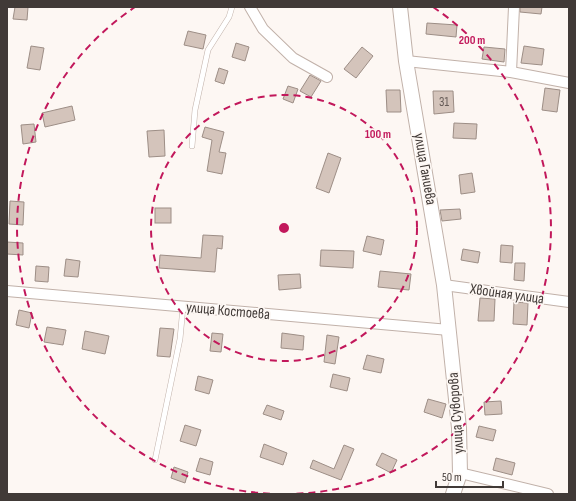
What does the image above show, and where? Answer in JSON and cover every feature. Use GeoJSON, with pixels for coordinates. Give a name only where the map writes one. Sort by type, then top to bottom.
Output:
{"type":"FeatureCollection","features":[{"type":"Feature","properties":{"kind":"main road","name":"улица Ганиева"},"geometry":{"type":"LineString","coordinates":[[400,7],[406,61],[444,285],[449,330]]}},
{"type":"Feature","properties":{"kind":"main road","name":"улица Суворова"},"geometry":{"type":"LineString","coordinates":[[449,330],[459,428],[460,473],[453,494]]}},
{"type":"Feature","properties":{"kind":"street"},"geometry":{"type":"LineString","coordinates":[[250,7],[263,30],[294,58],[327,76]]}},
{"type":"Feature","properties":{"kind":"street"},"geometry":{"type":"LineString","coordinates":[[511,72],[514,7]]}},
{"type":"Feature","properties":{"kind":"street"},"geometry":{"type":"LineString","coordinates":[[406,61],[511,72],[569,83]]}},
{"type":"Feature","properties":{"kind":"street","name":"Хвойная улица"},"geometry":{"type":"LineString","coordinates":[[444,285],[569,302]]}},
{"type":"Feature","properties":{"kind":"street","name":"улица Костоева"},"geometry":{"type":"LineString","coordinates":[[7,291],[449,330]]}},
{"type":"Feature","properties":{"kind":"street"},"geometry":{"type":"LineString","coordinates":[[460,473],[548,494]]}},
{"type":"Feature","properties":{"kind":"lane"},"geometry":{"type":"LineString","coordinates":[[192,146],[195,110],[208,50],[229,17],[232,7]]}},
{"type":"Feature","properties":{"kind":"lane"},"geometry":{"type":"LineString","coordinates":[[156,460],[180,339],[183,307]]}},
{"type":"Feature","properties":{"kind":"building"},"geometry":{"type":"Polygon","coordinates":[[[15,7],[28,7],[27,20],[13,19],[15,7]]]}},
{"type":"Feature","properties":{"kind":"building"},"geometry":{"type":"Polygon","coordinates":[[[520,7],[542,7],[541,14],[520,12],[520,7]]]}},
{"type":"Feature","properties":{"kind":"building"},"geometry":{"type":"Polygon","coordinates":[[[427,23],[457,25],[456,37],[426,34],[427,23]]]}},
{"type":"Feature","properties":{"kind":"building"},"geometry":{"type":"Polygon","coordinates":[[[188,31],[206,35],[203,49],[184,45],[188,31]]]}},
{"type":"Feature","properties":{"kind":"building"},"geometry":{"type":"Polygon","coordinates":[[[236,43],[249,47],[245,61],[232,57],[236,43]]]}},
{"type":"Feature","properties":{"kind":"building"},"geometry":{"type":"Polygon","coordinates":[[[31,46],[44,48],[40,70],[27,68],[31,46]]]}},
{"type":"Feature","properties":{"kind":"building"},"geometry":{"type":"Polygon","coordinates":[[[524,46],[544,49],[542,65],[521,63],[524,46]]]}},
{"type":"Feature","properties":{"kind":"building"},"geometry":{"type":"Polygon","coordinates":[[[362,47],[373,56],[356,78],[344,69],[362,47]]]}},
{"type":"Feature","properties":{"kind":"building"},"geometry":{"type":"Polygon","coordinates":[[[484,47],[505,49],[504,62],[482,59],[484,47]]]}},
{"type":"Feature","properties":{"kind":"building"},"geometry":{"type":"Polygon","coordinates":[[[219,68],[228,71],[224,84],[215,81],[219,68]]]}},
{"type":"Feature","properties":{"kind":"building"},"geometry":{"type":"Polygon","coordinates":[[[310,75],[321,81],[311,97],[300,91],[310,75]]]}},
{"type":"Feature","properties":{"kind":"building"},"geometry":{"type":"Polygon","coordinates":[[[288,86],[298,89],[293,103],[283,99],[288,86]]]}},
{"type":"Feature","properties":{"kind":"building"},"geometry":{"type":"Polygon","coordinates":[[[545,88],[560,90],[557,112],[542,110],[545,88]]]}},
{"type":"Feature","properties":{"kind":"building"},"geometry":{"type":"Polygon","coordinates":[[[386,90],[400,90],[401,112],[387,112],[386,90]]]}},
{"type":"Feature","properties":{"kind":"building"},"geometry":{"type":"Polygon","coordinates":[[[433,91],[453,91],[454,112],[434,114],[433,91]]]}},
{"type":"Feature","properties":{"kind":"building"},"geometry":{"type":"Polygon","coordinates":[[[72,106],[75,120],[45,127],[42,113],[72,106]]]}},
{"type":"Feature","properties":{"kind":"building"},"geometry":{"type":"Polygon","coordinates":[[[454,123],[477,124],[476,139],[453,138],[454,123]]]}},
{"type":"Feature","properties":{"kind":"building"},"geometry":{"type":"Polygon","coordinates":[[[34,124],[36,142],[23,144],[21,125],[34,124]]]}},
{"type":"Feature","properties":{"kind":"building"},"geometry":{"type":"Polygon","coordinates":[[[205,127],[224,132],[219,152],[226,153],[222,174],[207,171],[212,140],[202,137],[205,127]]]}},
{"type":"Feature","properties":{"kind":"building"},"geometry":{"type":"Polygon","coordinates":[[[164,130],[165,156],[149,157],[147,131],[164,130]]]}},
{"type":"Feature","properties":{"kind":"building"},"geometry":{"type":"Polygon","coordinates":[[[328,153],[341,158],[329,193],[316,188],[328,153]]]}},
{"type":"Feature","properties":{"kind":"building"},"geometry":{"type":"Polygon","coordinates":[[[472,173],[475,192],[461,194],[459,175],[472,173]]]}},
{"type":"Feature","properties":{"kind":"building"},"geometry":{"type":"Polygon","coordinates":[[[10,201],[24,202],[23,225],[9,224],[10,201]]]}},
{"type":"Feature","properties":{"kind":"building"},"geometry":{"type":"Polygon","coordinates":[[[155,208],[171,208],[171,223],[155,223],[155,208]]]}},
{"type":"Feature","properties":{"kind":"building"},"geometry":{"type":"Polygon","coordinates":[[[460,209],[461,219],[442,221],[440,210],[460,209]]]}},
{"type":"Feature","properties":{"kind":"building"},"geometry":{"type":"Polygon","coordinates":[[[203,235],[223,236],[222,249],[217,248],[215,272],[159,268],[160,255],[201,258],[203,235]]]}},
{"type":"Feature","properties":{"kind":"building"},"geometry":{"type":"Polygon","coordinates":[[[367,236],[384,240],[381,255],[363,251],[367,236]]]}},
{"type":"Feature","properties":{"kind":"building"},"geometry":{"type":"Polygon","coordinates":[[[7,242],[23,243],[23,255],[7,254],[7,242]]]}},
{"type":"Feature","properties":{"kind":"building"},"geometry":{"type":"Polygon","coordinates":[[[501,245],[513,246],[512,263],[500,262],[501,245]]]}},
{"type":"Feature","properties":{"kind":"building"},"geometry":{"type":"Polygon","coordinates":[[[463,249],[480,252],[478,263],[461,260],[463,249]]]}},
{"type":"Feature","properties":{"kind":"building"},"geometry":{"type":"Polygon","coordinates":[[[321,250],[354,251],[353,268],[320,266],[321,250]]]}},
{"type":"Feature","properties":{"kind":"building"},"geometry":{"type":"Polygon","coordinates":[[[66,259],[80,261],[78,277],[64,276],[66,259]]]}},
{"type":"Feature","properties":{"kind":"building"},"geometry":{"type":"Polygon","coordinates":[[[515,263],[525,263],[524,281],[514,280],[515,263]]]}},
{"type":"Feature","properties":{"kind":"building"},"geometry":{"type":"Polygon","coordinates":[[[36,266],[49,267],[48,282],[35,281],[36,266]]]}},
{"type":"Feature","properties":{"kind":"building"},"geometry":{"type":"Polygon","coordinates":[[[380,271],[411,274],[409,290],[378,287],[380,271]]]}},
{"type":"Feature","properties":{"kind":"building"},"geometry":{"type":"Polygon","coordinates":[[[300,274],[301,288],[279,290],[278,275],[300,274]]]}},
{"type":"Feature","properties":{"kind":"building"},"geometry":{"type":"Polygon","coordinates":[[[480,298],[495,299],[494,321],[478,321],[480,298]]]}},
{"type":"Feature","properties":{"kind":"building"},"geometry":{"type":"Polygon","coordinates":[[[514,302],[528,303],[527,325],[513,324],[514,302]]]}},
{"type":"Feature","properties":{"kind":"building"},"geometry":{"type":"Polygon","coordinates":[[[19,310],[32,313],[29,328],[16,325],[19,310]]]}},
{"type":"Feature","properties":{"kind":"building"},"geometry":{"type":"Polygon","coordinates":[[[47,327],[66,330],[63,345],[44,342],[47,327]]]}},
{"type":"Feature","properties":{"kind":"building"},"geometry":{"type":"Polygon","coordinates":[[[160,328],[174,329],[170,357],[157,356],[160,328]]]}},
{"type":"Feature","properties":{"kind":"building"},"geometry":{"type":"Polygon","coordinates":[[[85,331],[109,336],[105,354],[82,349],[85,331]]]}},
{"type":"Feature","properties":{"kind":"building"},"geometry":{"type":"Polygon","coordinates":[[[212,333],[223,334],[221,352],[210,351],[212,333]]]}},
{"type":"Feature","properties":{"kind":"building"},"geometry":{"type":"Polygon","coordinates":[[[282,333],[304,336],[303,350],[281,348],[282,333]]]}},
{"type":"Feature","properties":{"kind":"building"},"geometry":{"type":"Polygon","coordinates":[[[327,335],[339,337],[335,364],[324,362],[327,335]]]}},
{"type":"Feature","properties":{"kind":"building"},"geometry":{"type":"Polygon","coordinates":[[[367,355],[384,359],[381,373],[363,369],[367,355]]]}},
{"type":"Feature","properties":{"kind":"building"},"geometry":{"type":"Polygon","coordinates":[[[333,374],[350,378],[347,391],[330,387],[333,374]]]}},
{"type":"Feature","properties":{"kind":"building"},"geometry":{"type":"Polygon","coordinates":[[[198,376],[213,380],[209,394],[195,390],[198,376]]]}},
{"type":"Feature","properties":{"kind":"building"},"geometry":{"type":"Polygon","coordinates":[[[428,399],[446,404],[442,418],[424,412],[428,399]]]}},
{"type":"Feature","properties":{"kind":"building"},"geometry":{"type":"Polygon","coordinates":[[[501,401],[502,414],[485,415],[484,402],[501,401]]]}},
{"type":"Feature","properties":{"kind":"building"},"geometry":{"type":"Polygon","coordinates":[[[267,405],[284,411],[281,420],[263,414],[267,405]]]}},
{"type":"Feature","properties":{"kind":"building"},"geometry":{"type":"Polygon","coordinates":[[[185,425],[201,430],[196,446],[180,441],[185,425]]]}},
{"type":"Feature","properties":{"kind":"building"},"geometry":{"type":"Polygon","coordinates":[[[479,426],[496,430],[493,441],[476,437],[479,426]]]}},
{"type":"Feature","properties":{"kind":"building"},"geometry":{"type":"Polygon","coordinates":[[[264,444],[287,453],[283,465],[260,457],[264,444]]]}},
{"type":"Feature","properties":{"kind":"building"},"geometry":{"type":"Polygon","coordinates":[[[344,445],[354,449],[341,480],[310,468],[313,460],[334,469],[344,445]]]}},
{"type":"Feature","properties":{"kind":"building"},"geometry":{"type":"Polygon","coordinates":[[[382,453],[397,460],[391,473],[376,465],[382,453]]]}},
{"type":"Feature","properties":{"kind":"building"},"geometry":{"type":"Polygon","coordinates":[[[200,458],[213,462],[210,475],[196,471],[200,458]]]}},
{"type":"Feature","properties":{"kind":"building"},"geometry":{"type":"Polygon","coordinates":[[[496,458],[515,463],[512,475],[493,470],[496,458]]]}},
{"type":"Feature","properties":{"kind":"building"},"geometry":{"type":"Polygon","coordinates":[[[174,467],[188,472],[185,483],[171,478],[174,467]]]}}]}
